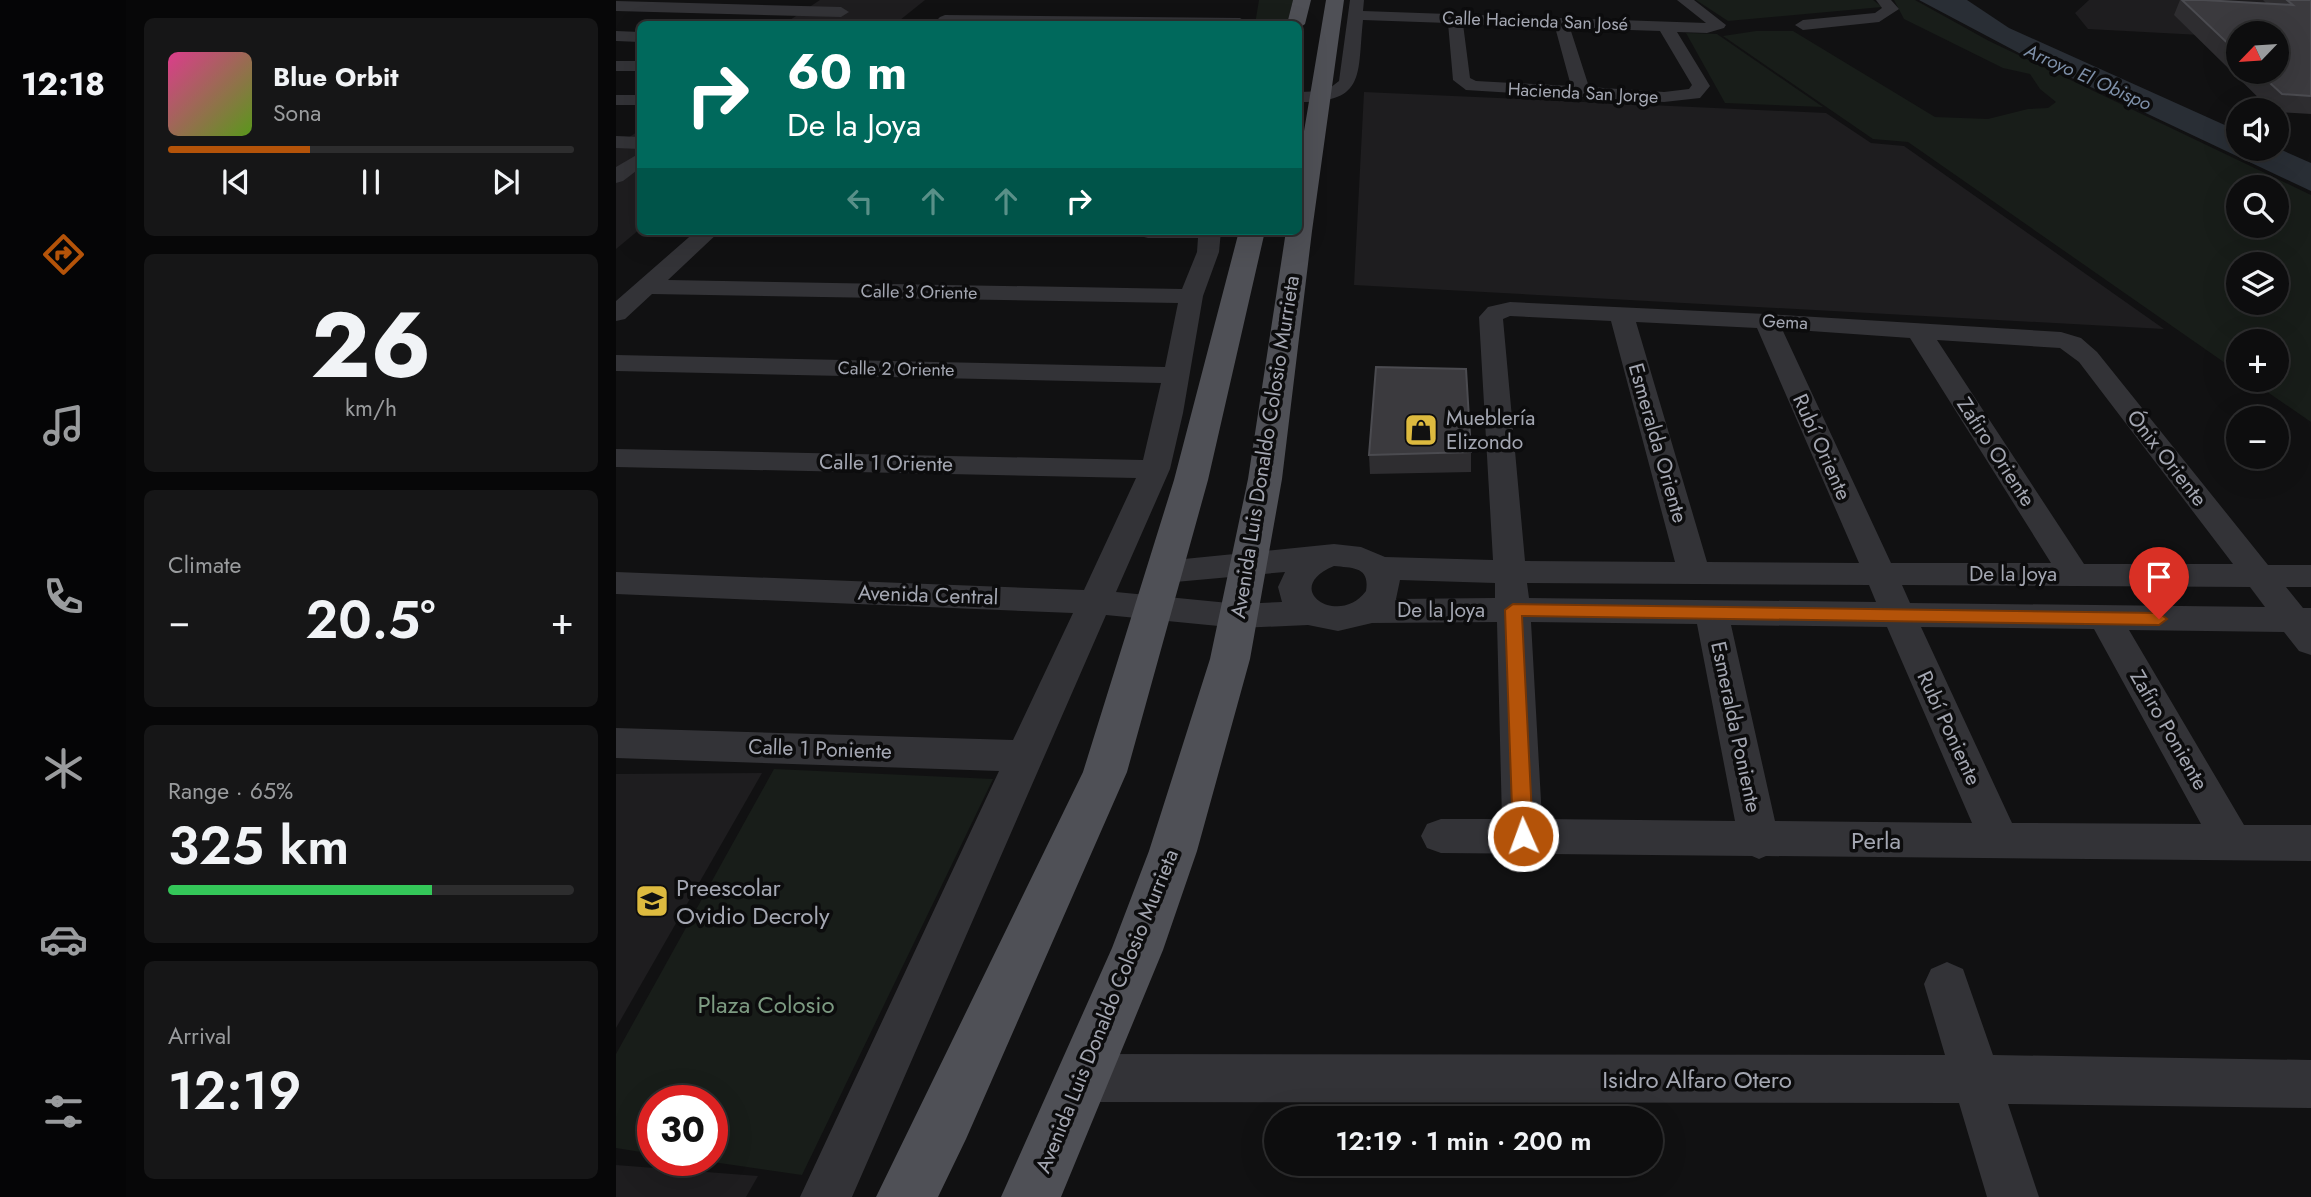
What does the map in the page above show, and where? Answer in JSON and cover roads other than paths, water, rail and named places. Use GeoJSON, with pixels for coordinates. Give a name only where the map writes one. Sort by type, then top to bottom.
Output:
{"type":"FeatureCollection","features":[{"type":"Feature","properties":{"kind":"main road"},"geometry":{"type":"LineString","coordinates":[[1297,21],[1302,0]]}},
{"type":"Feature","properties":{"kind":"main road","name":"Avenida Luis Donaldo Colosio Murrieta"},"geometry":{"type":"LineString","coordinates":[[1302,194],[1309,106],[1349,5]]}},
{"type":"Feature","properties":{"kind":"main road"},"geometry":{"type":"LineString","coordinates":[[906,1197],[946,1119],[1105,772],[1195,466],[1251,235]]}},
{"type":"Feature","properties":{"kind":"main road","name":"Avenida Luis Donaldo Colosio Murrieta"},"geometry":{"type":"LineString","coordinates":[[1031,1197],[1137,950],[1173,851],[1219,699],[1239,616],[1265,480],[1298,235]]}},
{"type":"Feature","properties":{"kind":"street"},"geometry":{"type":"LineString","coordinates":[[671,9],[688,0]]}},
{"type":"Feature","properties":{"kind":"street"},"geometry":{"type":"LineString","coordinates":[[828,21],[858,0]]}},
{"type":"Feature","properties":{"kind":"street","name":"Calle Hacienda San José"},"geometry":{"type":"LineString","coordinates":[[1349,5],[1455,18],[1667,27],[1716,26],[1717,23],[1684,0]]}},
{"type":"Feature","properties":{"kind":"street"},"geometry":{"type":"LineString","coordinates":[[1803,25],[1879,17],[1891,9],[1883,0]]}},
{"type":"Feature","properties":{"kind":"street"},"geometry":{"type":"LineString","coordinates":[[1241,21],[1246,14],[1247,2]]}},
{"type":"Feature","properties":{"kind":"street"},"geometry":{"type":"LineString","coordinates":[[616,6],[841,12]]}},
{"type":"Feature","properties":{"kind":"street"},"geometry":{"type":"LineString","coordinates":[[943,21],[959,7]]}},
{"type":"Feature","properties":{"kind":"street"},"geometry":{"type":"LineString","coordinates":[[616,18],[633,8]]}},
{"type":"Feature","properties":{"kind":"street","name":"Hacienda San Jorge"},"geometry":{"type":"LineString","coordinates":[[1455,18],[1462,80],[1472,86],[1675,97],[1694,94],[1701,86],[1667,27]]}},
{"type":"Feature","properties":{"kind":"street"},"geometry":{"type":"LineString","coordinates":[[1561,22],[1582,93]]}},
{"type":"Feature","properties":{"kind":"street"},"geometry":{"type":"LineString","coordinates":[[616,36],[637,37]]}},
{"type":"Feature","properties":{"kind":"street"},"geometry":{"type":"LineString","coordinates":[[616,66],[637,66]]}},
{"type":"Feature","properties":{"kind":"street"},"geometry":{"type":"LineString","coordinates":[[616,100],[637,100]]}},
{"type":"Feature","properties":{"kind":"street"},"geometry":{"type":"LineString","coordinates":[[616,142],[637,143]]}},
{"type":"Feature","properties":{"kind":"street"},"geometry":{"type":"LineString","coordinates":[[616,314],[705,235]]}},
{"type":"Feature","properties":{"kind":"street"},"geometry":{"type":"LineString","coordinates":[[826,1197],[1155,469],[1191,296],[1208,252],[1210,235]]}},
{"type":"Feature","properties":{"kind":"street","name":"Calle 3 Oriente"},"geometry":{"type":"LineString","coordinates":[[647,287],[1191,296]]}},
{"type":"Feature","properties":{"kind":"street","name":"Gema"},"geometry":{"type":"LineString","coordinates":[[1509,572],[1491,317],[1497,312],[1510,309],[1766,321],[2061,340],[2072,344]]}},
{"type":"Feature","properties":{"kind":"street","name":"Esmeralda Oriente"},"geometry":{"type":"LineString","coordinates":[[1622,315],[1694,571]]}},
{"type":"Feature","properties":{"kind":"street","name":"Rubí Oriente"},"geometry":{"type":"LineString","coordinates":[[1766,321],[1897,615]]}},
{"type":"Feature","properties":{"kind":"street","name":"Zafiro Oriente"},"geometry":{"type":"LineString","coordinates":[[1918,330],[2074,574]]}},
{"type":"Feature","properties":{"kind":"street","name":"Ónix Oriente"},"geometry":{"type":"LineString","coordinates":[[2072,344],[2088,357],[2258,575],[2306,627]]}},
{"type":"Feature","properties":{"kind":"street","name":"Calle 2 Oriente"},"geometry":{"type":"LineString","coordinates":[[616,363],[1176,375]]}},
{"type":"Feature","properties":{"kind":"street","name":"Calle 1 Oriente"},"geometry":{"type":"LineString","coordinates":[[616,458],[1155,469]]}},
{"type":"Feature","properties":{"kind":"street","name":"De la Joya"},"geometry":{"type":"LineString","coordinates":[[1159,590],[1249,563],[1348,555],[1360,557],[1380,568],[1509,572],[2311,576]]}},
{"type":"Feature","properties":{"kind":"street"},"geometry":{"type":"LineString","coordinates":[[1310,613],[1299,604],[1294,586],[1303,570],[1322,558]]}},
{"type":"Feature","properties":{"kind":"street","name":"De la Joya"},"geometry":{"type":"LineString","coordinates":[[1368,611],[1382,598],[1385,590],[1384,575],[1380,568]]}},
{"type":"Feature","properties":{"kind":"street"},"geometry":{"type":"LineString","coordinates":[[1509,572],[1523,836]]}},
{"type":"Feature","properties":{"kind":"street","name":"Avenida Central"},"geometry":{"type":"LineString","coordinates":[[616,583],[1096,602],[1159,590],[1239,616]]}},
{"type":"Feature","properties":{"kind":"street","name":"De la Joya"},"geometry":{"type":"LineString","coordinates":[[1239,616],[1310,613],[1341,619],[1368,611],[1513,610],[2105,619],[2306,627]]}},
{"type":"Feature","properties":{"kind":"street","name":"Esmeralda Poniente"},"geometry":{"type":"LineString","coordinates":[[1713,613],[1759,841]]}},
{"type":"Feature","properties":{"kind":"street","name":"Rubí Poniente"},"geometry":{"type":"LineString","coordinates":[[1897,615],[2000,840]]}},
{"type":"Feature","properties":{"kind":"street","name":"Zafiro Poniente"},"geometry":{"type":"LineString","coordinates":[[2105,619],[2232,842]]}},
{"type":"Feature","properties":{"kind":"street","name":"Calle 1 Poniente"},"geometry":{"type":"LineString","coordinates":[[616,743],[1024,756]]}},
{"type":"Feature","properties":{"kind":"street","name":"Perla"},"geometry":{"type":"LineString","coordinates":[[1441,836],[1759,841],[2311,843]]}},
{"type":"Feature","properties":{"kind":"street"},"geometry":{"type":"LineString","coordinates":[[1947,984],[2013,1197]]}},
{"type":"Feature","properties":{"kind":"street","name":"Isidro Alfaro Otero"},"geometry":{"type":"LineString","coordinates":[[1084,1078],[1975,1079],[2311,1084]]}},
{"type":"Feature","properties":{"kind":"water","name":"Arroyo El Obispo"},"geometry":{"type":"Polygon","coordinates":[[[1919,0],[1967,0],[2009,28],[2226,126],[2226,151],[2019,53],[1919,0]]]}},
{"type":"Feature","properties":{"kind":"water"},"geometry":{"type":"Polygon","coordinates":[[[2289,153],[2311,163],[2311,191],[2289,181],[2289,175],[2277,175],[2248,161],[2289,161],[2289,153]]]}},
{"type":"Feature","properties":{"kind":"place","name":"Mueblería Elizondo"},"geometry":{"type":"Point","coordinates":[1421,430]}},
{"type":"Feature","properties":{"kind":"place","name":"Preescolar Ovidio Decroly"},"geometry":{"type":"Point","coordinates":[652,901]}},
{"type":"Feature","properties":{"kind":"park label","name":"Plaza Colosio"},"geometry":{"type":"Point","coordinates":[766,1004]}}]}
